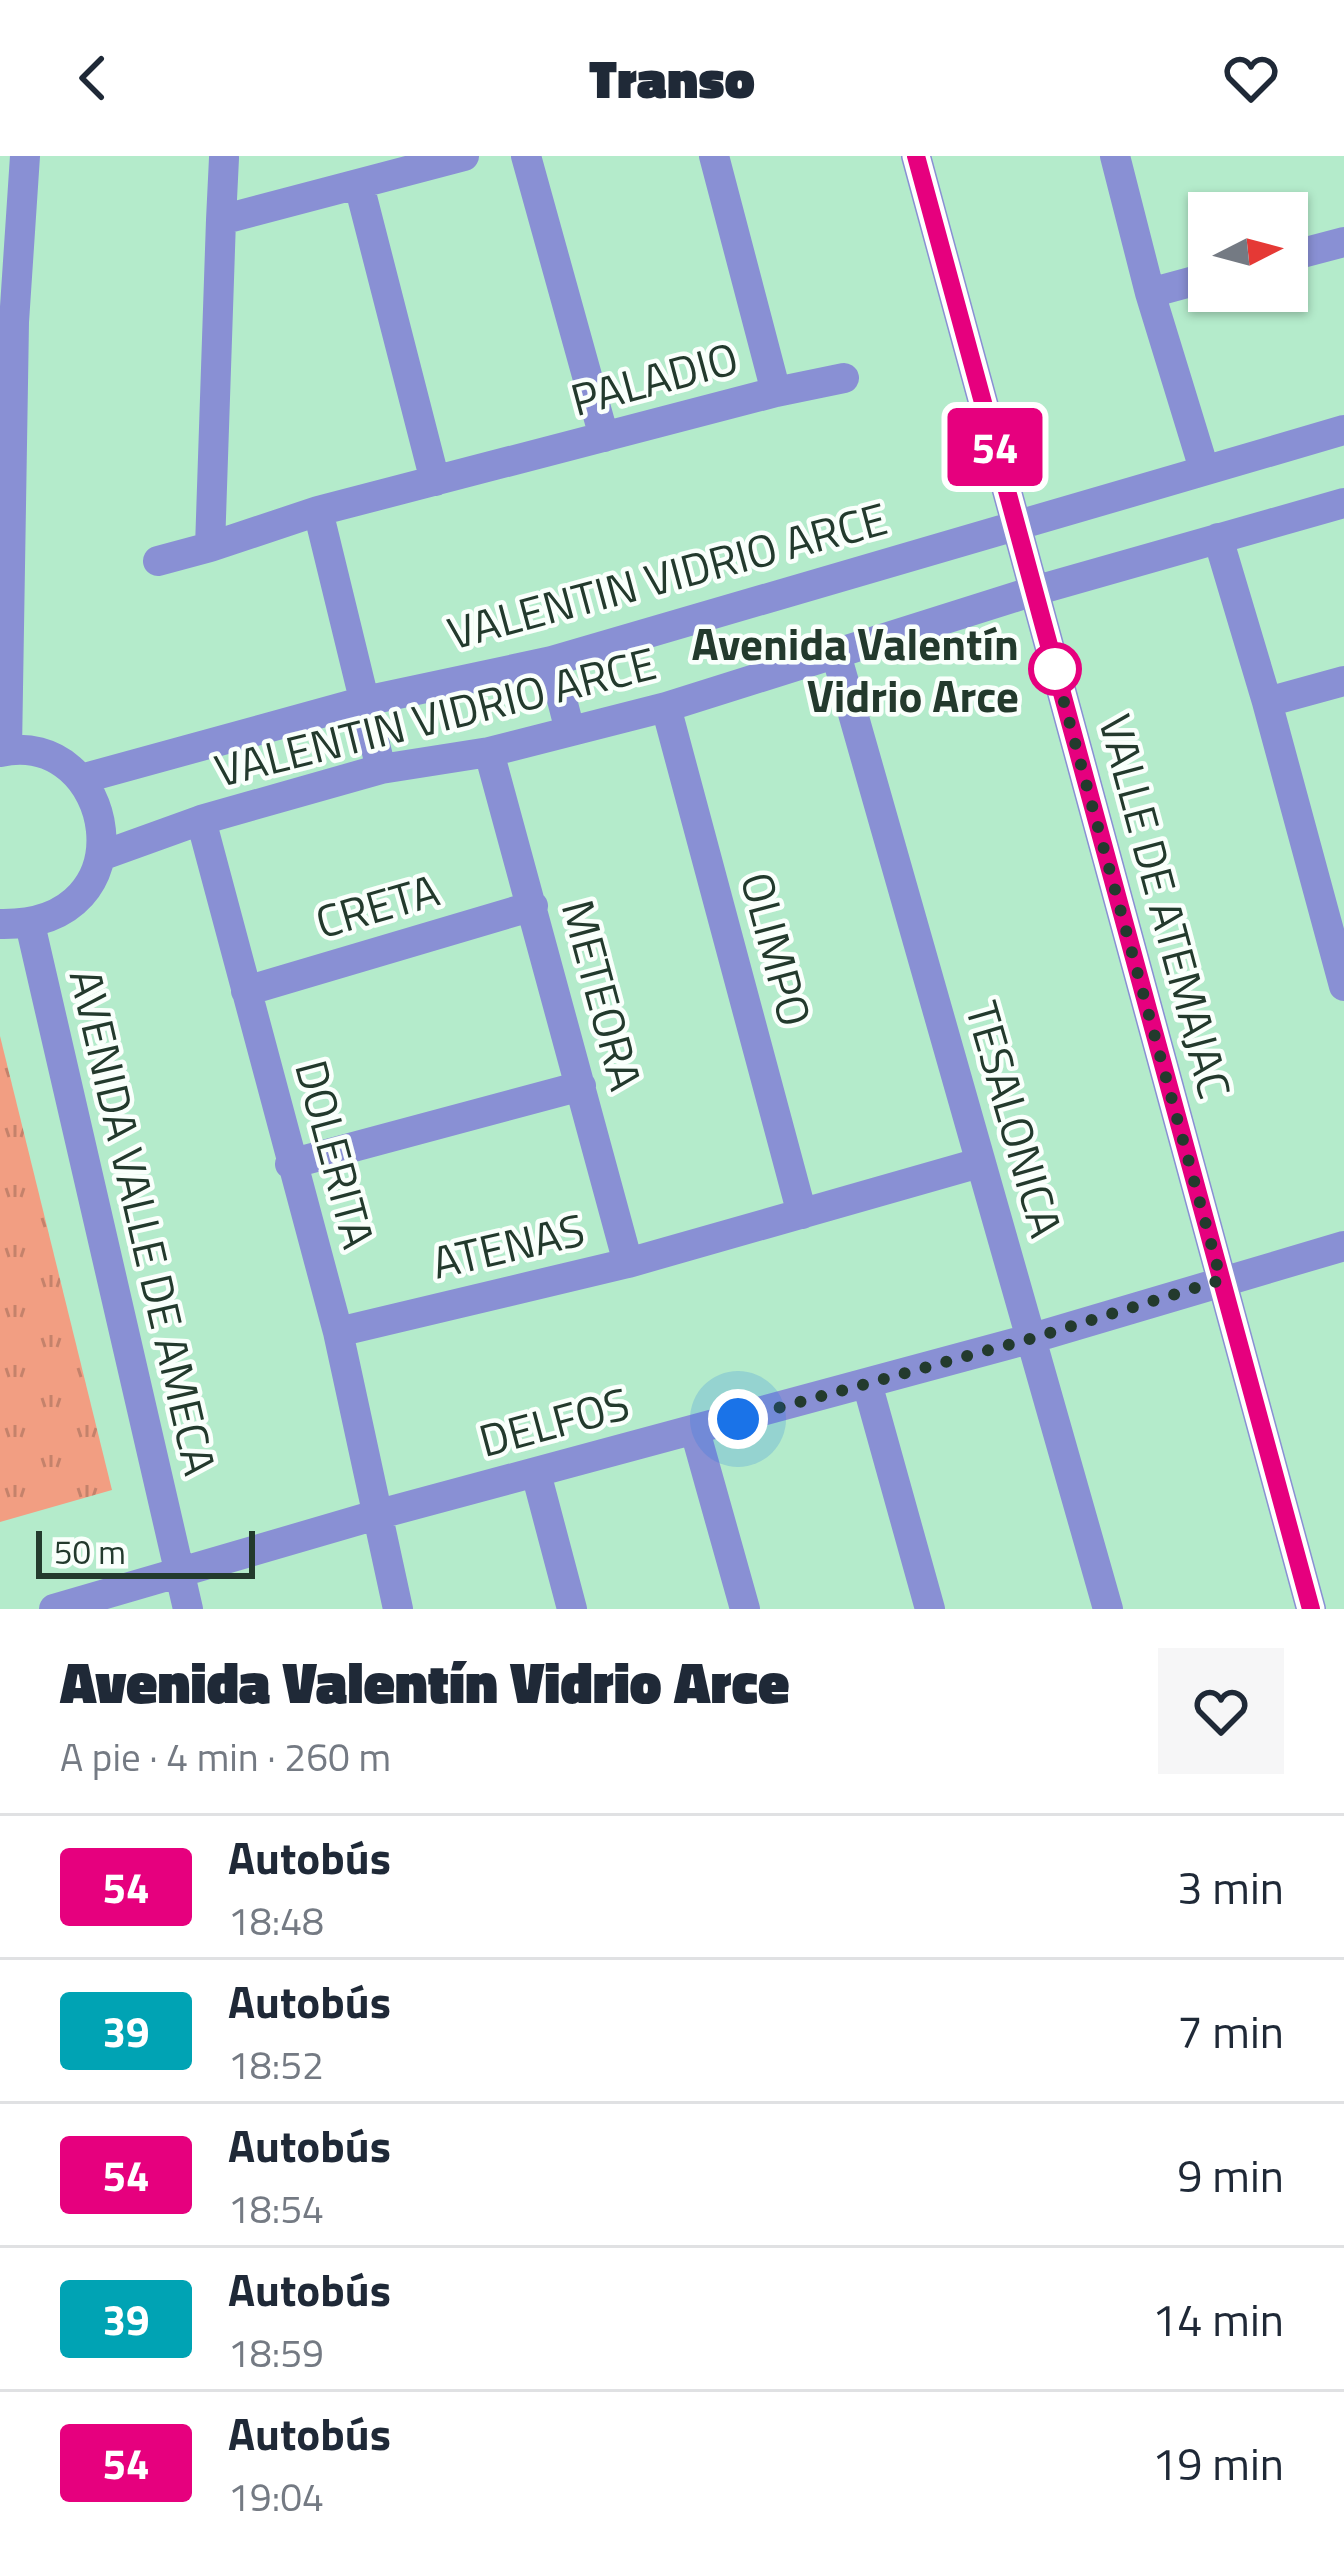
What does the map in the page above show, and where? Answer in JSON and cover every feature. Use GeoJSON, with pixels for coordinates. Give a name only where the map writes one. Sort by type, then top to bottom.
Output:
{"type":"FeatureCollection","features":[{"type":"Feature","properties":{"kind":"street"},"geometry":{"type":"LineString","coordinates":[[25,156],[14,322],[3,751],[34,752],[59,762],[81,779],[99,816],[101,856]]}},
{"type":"Feature","properties":{"kind":"street"},"geometry":{"type":"LineString","coordinates":[[221,220],[464,156]]}},
{"type":"Feature","properties":{"kind":"street"},"geometry":{"type":"LineString","coordinates":[[526,156],[604,437]]}},
{"type":"Feature","properties":{"kind":"street","name":"PALADIO"},"geometry":{"type":"LineString","coordinates":[[158,561],[318,511],[776,392],[714,156]]}},
{"type":"Feature","properties":{"kind":"street","name":"VALLE DE ATEMAJAC"},"geometry":{"type":"LineString","coordinates":[[916,156],[1311,1609]]}},
{"type":"Feature","properties":{"kind":"street"},"geometry":{"type":"LineString","coordinates":[[1114,156],[1204,469]]}},
{"type":"Feature","properties":{"kind":"street"},"geometry":{"type":"LineString","coordinates":[[210,547],[224,158]]}},
{"type":"Feature","properties":{"kind":"street"},"geometry":{"type":"LineString","coordinates":[[359,185],[435,481]]}},
{"type":"Feature","properties":{"kind":"street"},"geometry":{"type":"LineString","coordinates":[[1308,251],[1344,242]]}},
{"type":"Feature","properties":{"kind":"street"},"geometry":{"type":"LineString","coordinates":[[1150,292],[1188,282]]}},
{"type":"Feature","properties":{"kind":"street"},"geometry":{"type":"LineString","coordinates":[[776,392],[844,378]]}},
{"type":"Feature","properties":{"kind":"street","name":"VALENTIN VIDRIO ARCE"},"geometry":{"type":"LineString","coordinates":[[81,779],[365,701],[552,661],[1344,430]]}},
{"type":"Feature","properties":{"kind":"street","name":"VALENTIN VIDRIO ARCE"},"geometry":{"type":"LineString","coordinates":[[101,856],[201,820],[381,769],[488,752],[666,707],[1034,591],[1344,503]]}},
{"type":"Feature","properties":{"kind":"street"},"geometry":{"type":"LineString","coordinates":[[318,511],[381,769]]}},
{"type":"Feature","properties":{"kind":"street"},"geometry":{"type":"LineString","coordinates":[[1218,538],[1267,702],[1329,868],[1344,986]]}},
{"type":"Feature","properties":{"kind":"street","name":"TESALONICA"},"geometry":{"type":"LineString","coordinates":[[836,654],[1108,1609]]}},
{"type":"Feature","properties":{"kind":"street"},"geometry":{"type":"LineString","coordinates":[[552,661],[570,731]]}},
{"type":"Feature","properties":{"kind":"street"},"geometry":{"type":"LineString","coordinates":[[1267,702],[1344,681]]}},
{"type":"Feature","properties":{"kind":"street","name":"OLIMPO"},"geometry":{"type":"LineString","coordinates":[[666,707],[802,1214]]}},
{"type":"Feature","properties":{"kind":"street","name":"METEORA"},"geometry":{"type":"LineString","coordinates":[[488,752],[628,1263]]}},
{"type":"Feature","properties":{"kind":"street","name":"DOLERITA"},"geometry":{"type":"LineString","coordinates":[[201,820],[338,1332],[398,1609]]}},
{"type":"Feature","properties":{"kind":"street","name":"AVENIDA VALLE DE AMECA"},"geometry":{"type":"LineString","coordinates":[[101,856],[92,880],[76,901],[54,916],[15,924],[188,1609]]}},
{"type":"Feature","properties":{"kind":"street","name":"CRETA"},"geometry":{"type":"LineString","coordinates":[[246,991],[533,906]]}},
{"type":"Feature","properties":{"kind":"street"},"geometry":{"type":"LineString","coordinates":[[290,1164],[581,1087]]}},
{"type":"Feature","properties":{"kind":"street","name":"ATENAS"},"geometry":{"type":"LineString","coordinates":[[338,1332],[628,1263],[980,1163]]}},
{"type":"Feature","properties":{"kind":"street","name":"DELFOS"},"geometry":{"type":"LineString","coordinates":[[54,1609],[376,1515],[1033,1338],[1344,1246]]}},
{"type":"Feature","properties":{"kind":"street"},"geometry":{"type":"LineString","coordinates":[[867,1383],[930,1609]]}},
{"type":"Feature","properties":{"kind":"street"},"geometry":{"type":"LineString","coordinates":[[694,1431],[745,1609]]}},
{"type":"Feature","properties":{"kind":"street"},"geometry":{"type":"LineString","coordinates":[[536,1473],[572,1609]]}},
{"type":"Feature","properties":{"kind":"green space"},"geometry":{"type":"Polygon","coordinates":[[[0,1036],[112,1490],[0,1522],[0,1036]]]}},
{"type":"Feature","properties":{"kind":"bus line","name":"54"},"geometry":{"type":"LineString","coordinates":[[916,156],[1311,1609]]}},
{"type":"Feature","properties":{"kind":"place","name":"Avenida Valentín Vidrio Arce"},"geometry":{"type":"Point","coordinates":[1055,669]}},
{"type":"Feature","properties":{"kind":"route"},"geometry":{"type":"LineString","coordinates":[[738,1419],[1033,1338],[1221,1280],[1055,669]]}}]}
